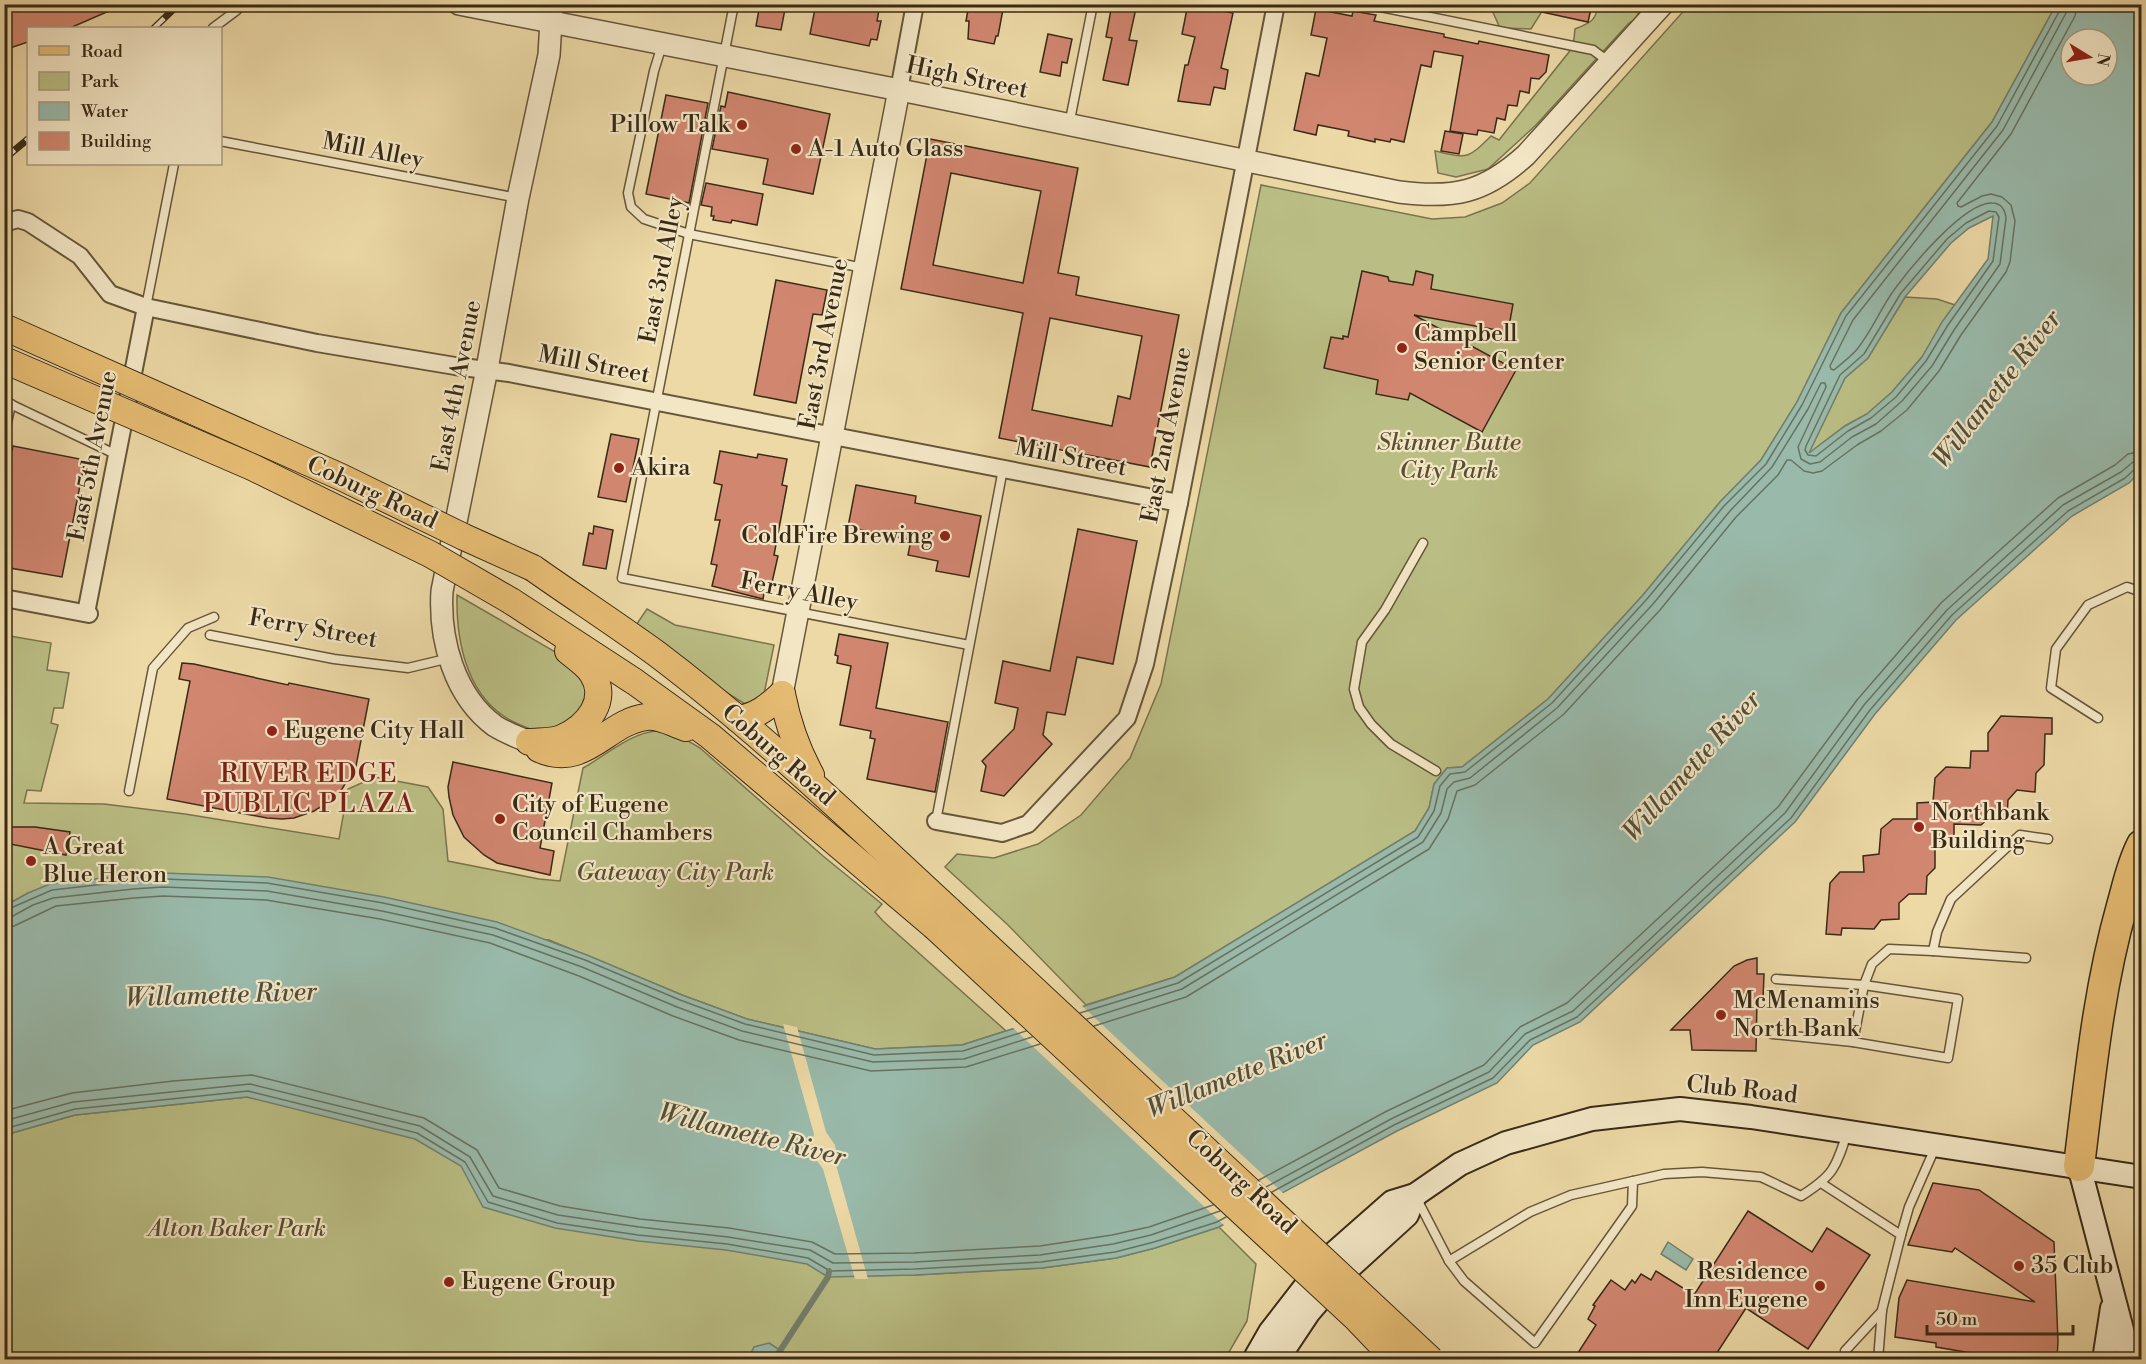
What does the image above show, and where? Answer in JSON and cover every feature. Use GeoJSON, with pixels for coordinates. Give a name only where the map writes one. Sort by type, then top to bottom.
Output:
{"type":"FeatureCollection","features":[{"type":"Feature","properties":{"kind":"highway"},"geometry":{"type":"LineString","coordinates":[[2079,1166],[2098,1012],[2115,932],[2136,857],[2142,845]]}},
{"type":"Feature","properties":{"kind":"main road","name":"Coburg Road"},"geometry":{"type":"LineString","coordinates":[[4,327],[341,477],[533,568],[656,654],[738,719],[821,790],[941,918],[1396,1359]]}},
{"type":"Feature","properties":{"kind":"main road","name":"Coburg Road"},"geometry":{"type":"LineString","coordinates":[[4,360],[252,467],[430,554],[511,601],[635,682],[710,736],[941,918],[1431,1359]]}},
{"type":"Feature","properties":{"kind":"main road"},"geometry":{"type":"LineString","coordinates":[[511,601],[585,665],[593,674],[598,686],[599,698],[595,711],[581,727],[560,740],[529,742]]}},
{"type":"Feature","properties":{"kind":"main road"},"geometry":{"type":"LineString","coordinates":[[738,719],[764,710],[782,694]]}},
{"type":"Feature","properties":{"kind":"main road"},"geometry":{"type":"LineString","coordinates":[[782,694],[788,726],[797,750],[821,790]]}},
{"type":"Feature","properties":{"kind":"main road"},"geometry":{"type":"LineString","coordinates":[[529,742],[542,750],[555,754],[578,752],[595,744],[625,724],[649,717],[710,736]]}},
{"type":"Feature","properties":{"kind":"main road","name":"Club Road"},"geometry":{"type":"LineString","coordinates":[[1254,1359],[1270,1332],[1325,1261],[1392,1202],[1414,1195],[1460,1164],[1506,1143],[1593,1119],[1680,1109],[1848,1130],[2142,1177]]}},
{"type":"Feature","properties":{"kind":"main road"},"geometry":{"type":"LineString","coordinates":[[2079,1166],[2130,1359]]}},
{"type":"Feature","properties":{"kind":"main road","name":"Club Road"},"geometry":{"type":"LineString","coordinates":[[1277,1359],[1309,1312],[1339,1276],[1407,1215],[1414,1195]]}},
{"type":"Feature","properties":{"kind":"main road"},"geometry":{"type":"LineString","coordinates":[[2104,1359],[2114,1301]]}},
{"type":"Feature","properties":{"kind":"street","name":"High Street"},"geometry":{"type":"LineString","coordinates":[[459,4],[551,13],[662,44],[1399,192],[1430,194],[1466,191],[1489,183],[1505,174],[1526,155],[1663,4]]}},
{"type":"Feature","properties":{"kind":"street","name":"East 3rd Avenue"},"geometry":{"type":"LineString","coordinates":[[782,694],[915,4]]}},
{"type":"Feature","properties":{"kind":"street","name":"East 2nd Avenue"},"geometry":{"type":"LineString","coordinates":[[936,821],[1002,832],[1028,824],[1127,718],[1145,664],[1179,503],[1276,4]]}},
{"type":"Feature","properties":{"kind":"street","name":"East 4th Avenue"},"geometry":{"type":"LineString","coordinates":[[529,742],[496,726],[483,716],[470,700],[450,658],[441,622],[442,591],[487,369],[518,198],[549,55],[551,13]]}},
{"type":"Feature","properties":{"kind":"street","name":"Mill Street"},"geometry":{"type":"LineString","coordinates":[[4,223],[18,219],[28,222],[80,256],[110,294],[146,307],[317,343],[455,366],[487,369],[1179,503]]}},
{"type":"Feature","properties":{"kind":"street","name":"East 5th Avenue"},"geometry":{"type":"LineString","coordinates":[[4,598],[88,614],[146,307]]}},
{"type":"Feature","properties":{"kind":"lane","name":"East 3rd Alley"},"geometry":{"type":"LineString","coordinates":[[622,578],[734,4]]}},
{"type":"Feature","properties":{"kind":"lane"},"geometry":{"type":"LineString","coordinates":[[1069,125],[1093,4]]}},
{"type":"Feature","properties":{"kind":"lane"},"geometry":{"type":"LineString","coordinates":[[1366,4],[1593,50],[1610,63]]}},
{"type":"Feature","properties":{"kind":"lane"},"geometry":{"type":"LineString","coordinates":[[214,27],[237,10]]}},
{"type":"Feature","properties":{"kind":"lane"},"geometry":{"type":"LineString","coordinates":[[662,44],[654,71],[628,194],[631,207],[644,219],[689,234],[864,268]]}},
{"type":"Feature","properties":{"kind":"lane","name":"Mill Alley"},"geometry":{"type":"LineString","coordinates":[[222,141],[518,198]]}},
{"type":"Feature","properties":{"kind":"lane"},"geometry":{"type":"LineString","coordinates":[[146,307],[174,165]]}},
{"type":"Feature","properties":{"kind":"lane"},"geometry":{"type":"LineString","coordinates":[[4,437],[8,403],[117,455]]}},
{"type":"Feature","properties":{"kind":"lane"},"geometry":{"type":"LineString","coordinates":[[936,821],[1003,470]]}},
{"type":"Feature","properties":{"kind":"lane"},"geometry":{"type":"LineString","coordinates":[[1423,543],[1385,610],[1362,642],[1354,689],[1359,707],[1371,724],[1391,744],[1436,771]]}},
{"type":"Feature","properties":{"kind":"lane","name":"Ferry Alley"},"geometry":{"type":"LineString","coordinates":[[622,578],[969,645]]}},
{"type":"Feature","properties":{"kind":"lane"},"geometry":{"type":"LineString","coordinates":[[2098,718],[2051,688],[2056,648],[2088,605],[2127,587],[2142,592]]}},
{"type":"Feature","properties":{"kind":"lane"},"geometry":{"type":"LineString","coordinates":[[129,790],[153,668],[188,628],[214,617]]}},
{"type":"Feature","properties":{"kind":"lane","name":"Ferry Street"},"geometry":{"type":"LineString","coordinates":[[210,635],[334,659],[408,668],[450,658]]}},
{"type":"Feature","properties":{"kind":"lane"},"geometry":{"type":"LineString","coordinates":[[1933,951],[1937,932],[1951,899],[2020,836],[2048,838]]}},
{"type":"Feature","properties":{"kind":"lane"},"geometry":{"type":"LineString","coordinates":[[1853,1042],[1864,985],[1872,964],[1889,949],[2026,958]]}},
{"type":"Feature","properties":{"kind":"lane"},"geometry":{"type":"LineString","coordinates":[[1772,1034],[1853,1042],[1948,1058],[1958,999],[1864,985],[1776,979]]}},
{"type":"Feature","properties":{"kind":"lane"},"geometry":{"type":"LineString","coordinates":[[1449,1261],[1530,1212],[1571,1195],[1664,1174],[1702,1172],[1761,1177],[1801,1196],[1821,1183],[1837,1164],[1848,1130]]}},
{"type":"Feature","properties":{"kind":"lane"},"geometry":{"type":"LineString","coordinates":[[1878,1359],[1882,1310],[1901,1235],[1909,1207],[1937,1144]]}},
{"type":"Feature","properties":{"kind":"lane"},"geometry":{"type":"LineString","coordinates":[[1414,1195],[1449,1261],[1464,1281],[1535,1343],[1632,1206],[1633,1181]]}},
{"type":"Feature","properties":{"kind":"lane"},"geometry":{"type":"LineString","coordinates":[[1821,1183],[1901,1235]]}},
{"type":"Feature","properties":{"kind":"lane"},"geometry":{"type":"LineString","coordinates":[[1845,1351],[1882,1310]]}},
{"type":"Feature","properties":{"kind":"green space"},"geometry":{"type":"Polygon","coordinates":[[[1496,5],[1543,5],[1531,29],[1500,28],[1491,8],[1496,5]]]}},
{"type":"Feature","properties":{"kind":"green space"},"geometry":{"type":"Polygon","coordinates":[[[1598,5],[1642,5],[1636,18],[1536,125],[1488,169],[1456,177],[1438,173],[1435,151],[1461,156],[1477,149],[1491,136],[1499,140],[1569,52],[1575,29],[1591,21],[1596,15],[1598,5]]]}},
{"type":"Feature","properties":{"kind":"green space","name":"Skinner Butte City Park"},"geometry":{"type":"Polygon","coordinates":[[[1689,5],[2056,5],[1992,122],[1841,313],[1797,402],[1761,460],[1720,502],[1643,595],[1548,699],[1462,767],[1447,768],[1434,784],[1429,808],[1415,831],[1175,977],[1086,1005],[1008,925],[945,867],[957,854],[994,858],[1038,844],[1081,815],[1130,758],[1161,684],[1261,185],[1432,219],[1465,217],[1502,203],[1530,183],[1689,5]]]}},
{"type":"Feature","properties":{"kind":"green space"},"geometry":{"type":"Polygon","coordinates":[[[1905,297],[1937,299],[1955,305],[1922,357],[1892,392],[1867,414],[1845,426],[1808,454],[1845,378],[1868,358],[1905,297]]]}},
{"type":"Feature","properties":{"kind":"green space"},"geometry":{"type":"Polygon","coordinates":[[[457,595],[564,657],[580,677],[586,693],[586,701],[577,718],[549,731],[539,732],[518,724],[487,702],[476,687],[468,670],[459,633],[457,595]]]}},
{"type":"Feature","properties":{"kind":"green space"},"geometry":{"type":"Polygon","coordinates":[[[647,609],[675,625],[774,645],[764,694],[747,705],[745,704],[634,628],[647,609]]]}},
{"type":"Feature","properties":{"kind":"green space","name":"Gateway City Park"},"geometry":{"type":"Polygon","coordinates":[[[4,635],[51,643],[47,670],[69,673],[63,708],[54,708],[51,723],[58,725],[41,791],[27,790],[24,803],[104,804],[185,814],[339,839],[348,789],[375,777],[428,787],[443,809],[448,861],[560,881],[583,768],[637,736],[656,731],[673,734],[700,748],[823,856],[882,904],[875,912],[883,921],[1006,1031],[962,1045],[875,1049],[747,1019],[549,940],[28,893],[5,906],[4,635]]]}},
{"type":"Feature","properties":{"kind":"green space","name":"Alton Baker Park"},"geometry":{"type":"Polygon","coordinates":[[[247,1097],[419,1130],[703,1242],[801,1259],[845,1276],[915,1275],[1042,1268],[1116,1258],[1219,1227],[1256,1264],[1247,1321],[1225,1359],[5,1360],[5,1135],[75,1115],[247,1097]]]}},
{"type":"Feature","properties":{"kind":"water","name":"Willamette River"},"geometry":{"type":"Polygon","coordinates":[[[2056,5],[2141,5],[2141,471],[2129,483],[2072,516],[1956,620],[1875,714],[1795,822],[1580,1022],[1533,1045],[1497,1083],[1397,1131],[1219,1227],[1116,1258],[1042,1268],[828,1277],[807,1264],[726,1250],[638,1241],[555,1228],[483,1207],[461,1166],[415,1139],[247,1097],[75,1115],[5,1135],[5,906],[50,884],[163,873],[268,877],[384,897],[497,922],[747,1019],[875,1049],[962,1045],[1175,977],[1415,831],[1429,808],[1434,784],[1447,768],[1462,767],[1548,699],[1643,595],[1720,502],[1761,460],[1797,402],[1841,313],[1992,122],[2056,5]],[[1993,216],[1969,228],[1951,243],[1905,297],[1868,358],[1845,378],[1809,453],[1845,426],[1867,414],[1892,392],[1922,357],[1942,322],[1988,259],[1993,216]]]}},
{"type":"Feature","properties":{"kind":"water"},"geometry":{"type":"Polygon","coordinates":[[[1668,1242],[1693,1259],[1686,1270],[1661,1254],[1668,1242]]]}},
{"type":"Feature","properties":{"kind":"water"},"geometry":{"type":"Polygon","coordinates":[[[769,1343],[786,1354],[787,1359],[729,1359],[751,1353],[754,1347],[769,1343]]]}},
{"type":"Feature","properties":{"kind":"pier"},"geometry":{"type":"Polygon","coordinates":[[[1080,1004],[1285,1195],[1226,1227],[1011,1026],[1080,1004]]]}},
{"type":"Feature","properties":{"kind":"pier"},"geometry":{"type":"Polygon","coordinates":[[[783,1024],[797,1027],[826,1132],[835,1145],[836,1165],[868,1279],[855,1279],[823,1169],[815,1158],[812,1145],[814,1134],[783,1024]]]}},
{"type":"Feature","properties":{"kind":"building"},"geometry":{"type":"Polygon","coordinates":[[[4,4],[125,4],[72,27],[27,27],[27,42],[4,50],[4,4]]]}},
{"type":"Feature","properties":{"kind":"building"},"geometry":{"type":"Polygon","coordinates":[[[760,4],[786,4],[781,30],[756,26],[760,4]]]}},
{"type":"Feature","properties":{"kind":"building"},"geometry":{"type":"Polygon","coordinates":[[[816,4],[880,4],[877,21],[881,21],[877,40],[871,39],[869,46],[810,34],[816,4]]]}},
{"type":"Feature","properties":{"kind":"building"},"geometry":{"type":"Polygon","coordinates":[[[969,4],[1004,4],[998,36],[994,44],[968,39],[969,21],[966,21],[969,4]]]}},
{"type":"Feature","properties":{"kind":"building"},"geometry":{"type":"Polygon","coordinates":[[[1112,4],[1136,8],[1129,40],[1137,41],[1128,85],[1103,80],[1112,38],[1106,37],[1112,4]]]}},
{"type":"Feature","properties":{"kind":"building"},"geometry":{"type":"Polygon","coordinates":[[[1188,4],[1233,13],[1221,68],[1228,70],[1225,89],[1214,87],[1210,105],[1178,101],[1185,65],[1188,65],[1195,37],[1182,34],[1188,4]]]}},
{"type":"Feature","properties":{"kind":"building"},"geometry":{"type":"Polygon","coordinates":[[[1538,4],[1592,4],[1588,22],[1537,11],[1538,4]]]}},
{"type":"Feature","properties":{"kind":"building"},"geometry":{"type":"Polygon","coordinates":[[[1316,9],[1352,16],[1353,11],[1376,15],[1374,21],[1444,34],[1444,37],[1478,44],[1479,41],[1549,55],[1546,72],[1539,79],[1531,78],[1529,93],[1520,91],[1517,106],[1508,105],[1505,120],[1497,118],[1494,133],[1478,130],[1477,135],[1450,131],[1463,56],[1434,51],[1431,67],[1421,65],[1404,142],[1375,139],[1375,142],[1348,136],[1349,131],[1318,125],[1316,135],[1294,130],[1306,73],[1319,76],[1327,38],[1311,35],[1316,9]]]}},
{"type":"Feature","properties":{"kind":"building"},"geometry":{"type":"Polygon","coordinates":[[[1048,34],[1072,39],[1067,63],[1062,62],[1060,76],[1040,72],[1048,34]]]}},
{"type":"Feature","properties":{"kind":"building"},"geometry":{"type":"Polygon","coordinates":[[[728,92],[830,114],[813,194],[763,184],[768,159],[712,149],[721,106],[725,107],[728,92]]]}},
{"type":"Feature","properties":{"kind":"building"},"geometry":{"type":"Polygon","coordinates":[[[666,95],[708,103],[689,203],[646,194],[666,95]]]}},
{"type":"Feature","properties":{"kind":"building"},"geometry":{"type":"Polygon","coordinates":[[[1445,131],[1463,134],[1459,154],[1441,151],[1445,131]]]}},
{"type":"Feature","properties":{"kind":"building"},"geometry":{"type":"Polygon","coordinates":[[[930,139],[1078,168],[1058,273],[1079,277],[1076,295],[1179,315],[1150,467],[999,438],[1023,313],[901,289],[930,139]],[[951,173],[933,265],[1023,283],[1041,191],[951,173]],[[1050,318],[1032,410],[1112,426],[1118,396],[1130,399],[1142,336],[1050,318]]]}},
{"type":"Feature","properties":{"kind":"building"},"geometry":{"type":"Polygon","coordinates":[[[706,183],[763,194],[757,225],[732,220],[731,223],[713,220],[712,207],[701,205],[706,183]]]}},
{"type":"Feature","properties":{"kind":"building","name":"Campbell Senior Center"},"geometry":{"type":"Polygon","coordinates":[[[1362,271],[1388,277],[1389,281],[1413,285],[1416,271],[1433,275],[1431,289],[1513,304],[1508,332],[1414,315],[1516,370],[1482,432],[1410,393],[1408,400],[1376,394],[1378,380],[1324,368],[1331,337],[1343,339],[1343,336],[1348,337],[1362,271]]]}},
{"type":"Feature","properties":{"kind":"building"},"geometry":{"type":"Polygon","coordinates":[[[776,280],[827,290],[822,315],[813,314],[796,403],[754,395],[776,280]]]}},
{"type":"Feature","properties":{"kind":"building","name":"Akira"},"geometry":{"type":"Polygon","coordinates":[[[611,434],[639,439],[626,502],[598,497],[611,434]]]}},
{"type":"Feature","properties":{"kind":"building"},"geometry":{"type":"Polygon","coordinates":[[[13,446],[85,460],[62,577],[4,567],[4,485],[13,446]]]}},
{"type":"Feature","properties":{"kind":"building"},"geometry":{"type":"Polygon","coordinates":[[[720,451],[757,458],[758,454],[787,459],[782,485],[787,486],[774,555],[778,556],[771,587],[765,586],[763,599],[712,586],[717,565],[711,564],[720,520],[715,520],[722,485],[714,483],[720,451]]]}},
{"type":"Feature","properties":{"kind":"building"},"geometry":{"type":"Polygon","coordinates":[[[856,485],[916,496],[915,503],[981,516],[969,577],[936,571],[938,561],[908,555],[911,540],[848,527],[856,485]]]}},
{"type":"Feature","properties":{"kind":"building"},"geometry":{"type":"Polygon","coordinates":[[[594,526],[613,530],[606,569],[583,565],[589,533],[593,534],[594,526]]]}},
{"type":"Feature","properties":{"kind":"building"},"geometry":{"type":"Polygon","coordinates":[[[1078,529],[1137,541],[1113,664],[1077,657],[1065,715],[1047,712],[1043,735],[1052,744],[1004,796],[981,791],[986,766],[982,761],[1014,729],[1018,708],[995,703],[1003,661],[1050,671],[1078,529]]]}},
{"type":"Feature","properties":{"kind":"building"},"geometry":{"type":"Polygon","coordinates":[[[839,634],[888,643],[876,708],[948,722],[935,792],[867,779],[875,739],[870,738],[871,731],[840,725],[851,666],[837,663],[838,656],[835,655],[839,634]]]}},
{"type":"Feature","properties":{"kind":"building","name":"Eugene City Hall"},"geometry":{"type":"Polygon","coordinates":[[[182,663],[369,699],[356,766],[342,789],[332,800],[314,811],[294,818],[282,819],[167,799],[190,681],[179,679],[182,663]]]}},
{"type":"Feature","properties":{"kind":"building","name":"Northbank Building"},"geometry":{"type":"Polygon","coordinates":[[[2001,716],[2052,718],[2052,734],[2045,734],[2044,765],[2036,773],[2035,792],[2017,790],[2008,800],[2007,817],[1991,816],[1981,825],[1954,824],[1954,842],[1935,841],[1935,868],[1927,876],[1926,894],[1909,894],[1899,903],[1899,919],[1881,920],[1874,929],[1842,928],[1841,935],[1826,934],[1830,883],[1840,872],[1864,872],[1863,856],[1879,854],[1881,829],[1893,819],[1917,819],[1917,803],[1933,802],[1935,778],[1946,767],[1970,768],[1971,751],[1988,751],[1988,733],[2001,716]]]}},
{"type":"Feature","properties":{"kind":"building","name":"City of Eugene Council Chambers"},"geometry":{"type":"Polygon","coordinates":[[[453,762],[552,783],[540,848],[554,851],[550,875],[497,863],[464,837],[453,815],[449,797],[448,787],[453,762]]]}},
{"type":"Feature","properties":{"kind":"building"},"geometry":{"type":"Polygon","coordinates":[[[11,827],[35,827],[70,832],[66,855],[10,844],[11,827]]]}},
{"type":"Feature","properties":{"kind":"building","name":"McMenamins North Bank"},"geometry":{"type":"Polygon","coordinates":[[[1757,958],[1757,974],[1764,974],[1763,1000],[1757,1000],[1756,1051],[1692,1050],[1690,1030],[1671,1030],[1734,966],[1757,958]]]}},
{"type":"Feature","properties":{"kind":"building","name":"35 Club"},"geometry":{"type":"Polygon","coordinates":[[[1933,1183],[1979,1190],[2054,1242],[2057,1359],[2007,1359],[1936,1347],[1936,1343],[1895,1337],[1899,1298],[1907,1280],[2035,1302],[1955,1248],[1952,1252],[1908,1245],[1933,1183]]]}},
{"type":"Feature","properties":{"kind":"building","name":"Residence Inn Eugene"},"geometry":{"type":"Polygon","coordinates":[[[1748,1211],[1812,1252],[1827,1228],[1870,1255],[1808,1349],[1746,1308],[1713,1359],[1574,1359],[1596,1325],[1588,1319],[1595,1306],[1593,1305],[1611,1280],[1625,1290],[1632,1280],[1635,1283],[1641,1274],[1651,1280],[1656,1271],[1694,1295],[1748,1211]]]}},
{"type":"Feature","properties":{"kind":"waterway"},"geometry":{"type":"LineString","coordinates":[[774,1360],[828,1277],[829,1271]]}},
{"type":"Feature","properties":{"kind":"railway"},"geometry":{"type":"LineString","coordinates":[[155,27],[179,4]]}},
{"type":"Feature","properties":{"kind":"railway"},"geometry":{"type":"LineString","coordinates":[[4,159],[27,140]]}},
{"type":"Feature","properties":{"kind":"place","name":"Pillow Talk"},"geometry":{"type":"Point","coordinates":[742,125]}},
{"type":"Feature","properties":{"kind":"place","name":"A-1 Auto Glass"},"geometry":{"type":"Point","coordinates":[796,149]}},
{"type":"Feature","properties":{"kind":"place","name":"Campbell Senior Center"},"geometry":{"type":"Point","coordinates":[1402,348]}},
{"type":"Feature","properties":{"kind":"place","name":"Akira"},"geometry":{"type":"Point","coordinates":[619,468]}},
{"type":"Feature","properties":{"kind":"place","name":"ColdFire Brewing"},"geometry":{"type":"Point","coordinates":[945,536]}},
{"type":"Feature","properties":{"kind":"place","name":"Eugene City Hall"},"geometry":{"type":"Point","coordinates":[272,731]}},
{"type":"Feature","properties":{"kind":"place","name":"City of Eugene Council Chambers"},"geometry":{"type":"Point","coordinates":[500,819]}},
{"type":"Feature","properties":{"kind":"place","name":"Northbank Building"},"geometry":{"type":"Point","coordinates":[1919,827]}},
{"type":"Feature","properties":{"kind":"place","name":"A Great Blue Heron"},"geometry":{"type":"Point","coordinates":[31,861]}},
{"type":"Feature","properties":{"kind":"place","name":"McMenamins North Bank"},"geometry":{"type":"Point","coordinates":[1721,1015]}},
{"type":"Feature","properties":{"kind":"place","name":"35 Club"},"geometry":{"type":"Point","coordinates":[2019,1266]}},
{"type":"Feature","properties":{"kind":"place","name":"Eugene Group"},"geometry":{"type":"Point","coordinates":[449,1282]}},
{"type":"Feature","properties":{"kind":"place","name":"Residence Inn Eugene"},"geometry":{"type":"Point","coordinates":[1820,1286]}},
{"type":"Feature","properties":{"kind":"district","name":"RIVER EDGE PUBLIC PLAZA"},"geometry":{"type":"Point","coordinates":[309,789]}}]}
